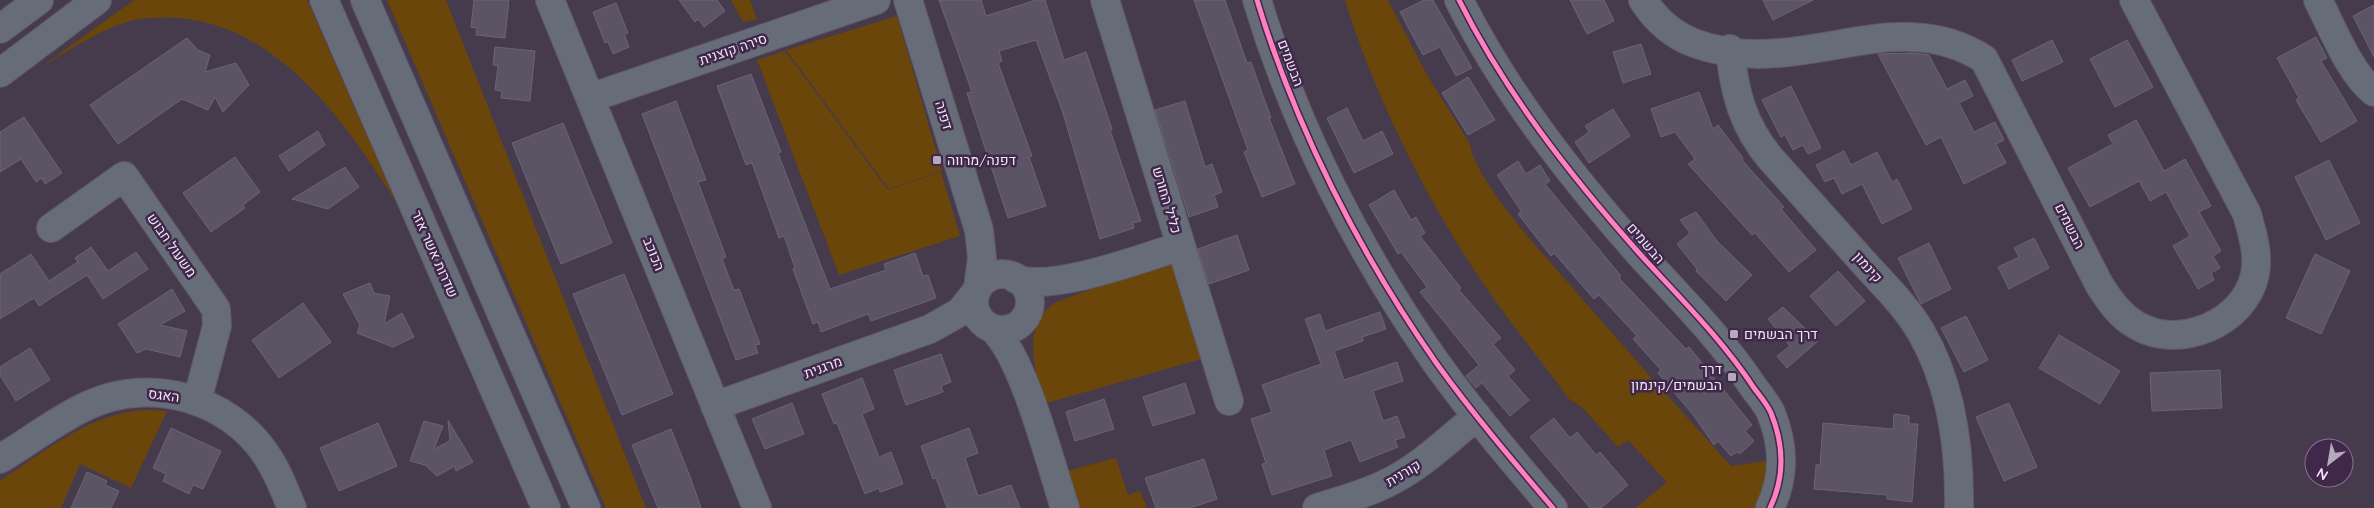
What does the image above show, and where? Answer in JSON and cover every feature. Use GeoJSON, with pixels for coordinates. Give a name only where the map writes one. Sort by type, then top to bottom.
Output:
{"type":"FeatureCollection","features":[{"type":"Feature","properties":{"kind":"street"},"geometry":{"type":"LineString","coordinates":[[0,73],[97,0]]}},
{"type":"Feature","properties":{"kind":"street","name":"שדרות אשר אזר"},"geometry":{"type":"LineString","coordinates":[[324,0],[546,508]]}},
{"type":"Feature","properties":{"kind":"street"},"geometry":{"type":"LineString","coordinates":[[365,0],[586,508]]}},
{"type":"Feature","properties":{"kind":"street","name":"הכוכב"},"geometry":{"type":"LineString","coordinates":[[550,0],[757,508]]}},
{"type":"Feature","properties":{"kind":"street","name":"סירה קוצנית"},"geometry":{"type":"LineString","coordinates":[[590,98],[876,0]]}},
{"type":"Feature","properties":{"kind":"street","name":"דפנה"},"geometry":{"type":"LineString","coordinates":[[908,0],[979,230],[982,258],[981,281],[977,290]]}},
{"type":"Feature","properties":{"kind":"street","name":"כליל החורש"},"geometry":{"type":"LineString","coordinates":[[1105,0],[1229,401]]}},
{"type":"Feature","properties":{"kind":"street","name":"הבשמים"},"geometry":{"type":"LineString","coordinates":[[1257,0],[1291,96],[1331,185],[1356,232],[1418,335],[1477,416],[1553,508]]}},
{"type":"Feature","properties":{"kind":"street","name":"הבשמים"},"geometry":{"type":"LineString","coordinates":[[1459,0],[1500,72],[1564,162],[1634,247],[1742,370],[1771,412],[1782,453],[1779,490],[1770,508]]}},
{"type":"Feature","properties":{"kind":"street"},"geometry":{"type":"LineString","coordinates":[[1643,0],[1658,20],[1686,40],[1701,46],[1730,49],[1768,44],[1842,19]]}},
{"type":"Feature","properties":{"kind":"street","name":"הבשמים"},"geometry":{"type":"LineString","coordinates":[[1932,14],[1960,31],[1984,59],[2100,286],[2116,310],[2137,326],[2161,334],[2185,334],[2208,328],[2229,316],[2245,297],[2255,274],[2256,246],[2247,214],[2134,0]]}},
{"type":"Feature","properties":{"kind":"street"},"geometry":{"type":"LineString","coordinates":[[2318,0],[2351,64],[2368,88],[2374,92]]}},
{"type":"Feature","properties":{"kind":"street","name":"קינמון"},"geometry":{"type":"LineString","coordinates":[[1730,49],[1738,103],[1754,136],[1771,159],[1908,313],[1931,350],[1952,417],[1958,468],[1960,508]]}},
{"type":"Feature","properties":{"kind":"street","name":"משעול חבוש"},"geometry":{"type":"LineString","coordinates":[[51,228],[124,176],[216,309],[217,326],[197,401]]}},
{"type":"Feature","properties":{"kind":"street","name":"דפנה"},"geometry":{"type":"LineString","coordinates":[[979,230],[1010,277]]}},
{"type":"Feature","properties":{"kind":"street"},"geometry":{"type":"LineString","coordinates":[[1065,508],[1025,388],[1009,351],[999,335],[981,320],[975,309],[977,290],[991,276],[1010,277],[1034,282],[1063,281],[1182,246]]}},
{"type":"Feature","properties":{"kind":"street"},"geometry":{"type":"LineString","coordinates":[[1010,277],[1028,291],[1020,351],[1025,388]]}},
{"type":"Feature","properties":{"kind":"street"},"geometry":{"type":"LineString","coordinates":[[990,327],[1009,329],[1026,314],[1044,293],[1063,281]]}},
{"type":"Feature","properties":{"kind":"street","name":"מרגנית"},"geometry":{"type":"LineString","coordinates":[[715,406],[930,329],[960,312],[977,290]]}},
{"type":"Feature","properties":{"kind":"street","name":"מרגנית"},"geometry":{"type":"LineString","coordinates":[[930,329],[963,324],[990,327]]}},
{"type":"Feature","properties":{"kind":"street","name":"האגס"},"geometry":{"type":"LineString","coordinates":[[0,459],[85,407],[114,396],[137,392],[161,393],[197,401],[228,417],[248,433],[265,452],[279,476],[292,508]]}},
{"type":"Feature","properties":{"kind":"street","name":"קורנית"},"geometry":{"type":"LineString","coordinates":[[1316,508],[1370,491],[1397,478],[1421,462],[1477,416]]}},
{"type":"Feature","properties":{"kind":"shaded area"},"geometry":{"type":"Polygon","coordinates":[[[134,0],[307,0],[395,200],[348,131],[320,98],[291,69],[257,44],[221,27],[180,18],[135,20],[96,35],[37,70],[134,0]]]}},
{"type":"Feature","properties":{"kind":"shaded area"},"geometry":{"type":"Polygon","coordinates":[[[387,0],[446,0],[646,508],[606,508],[387,0]]]}},
{"type":"Feature","properties":{"kind":"shaded area"},"geometry":{"type":"Polygon","coordinates":[[[731,0],[750,0],[757,19],[743,22],[731,0]]]}},
{"type":"Feature","properties":{"kind":"shaded area"},"geometry":{"type":"Polygon","coordinates":[[[1345,0],[1388,0],[1427,75],[1470,144],[1474,158],[1483,176],[1495,194],[1540,251],[1731,466],[1773,460],[1757,508],[1636,508],[1667,482],[1628,440],[1618,447],[1583,408],[1569,399],[1487,289],[1465,256],[1424,186],[1406,150],[1372,75],[1345,0]]]}},
{"type":"Feature","properties":{"kind":"shaded area"},"geometry":{"type":"Polygon","coordinates":[[[897,16],[942,171],[889,189],[786,50],[897,16]]]}},
{"type":"Feature","properties":{"kind":"shaded area"},"geometry":{"type":"Polygon","coordinates":[[[785,51],[888,190],[941,172],[960,236],[839,275],[757,60],[785,51]]]}},
{"type":"Feature","properties":{"kind":"shaded area"},"geometry":{"type":"Polygon","coordinates":[[[1173,260],[1205,358],[1043,404],[1034,363],[1033,349],[1037,323],[1045,312],[1056,302],[1173,260]]]}},
{"type":"Feature","properties":{"kind":"shaded area"},"geometry":{"type":"Polygon","coordinates":[[[146,410],[167,411],[131,488],[80,464],[61,508],[0,508],[0,481],[51,446],[69,435],[106,418],[146,410]]]}},
{"type":"Feature","properties":{"kind":"shaded area"},"geometry":{"type":"Polygon","coordinates":[[[1116,458],[1128,495],[1140,491],[1147,508],[1080,508],[1066,471],[1116,458]]]}},
{"type":"Feature","properties":{"kind":"building"},"geometry":{"type":"Polygon","coordinates":[[[474,0],[509,0],[505,38],[476,35],[477,28],[471,27],[474,0]]]}},
{"type":"Feature","properties":{"kind":"building"},"geometry":{"type":"Polygon","coordinates":[[[679,0],[717,0],[725,11],[704,27],[698,19],[695,22],[679,0]]]}},
{"type":"Feature","properties":{"kind":"building"},"geometry":{"type":"Polygon","coordinates":[[[939,0],[981,0],[986,16],[1036,0],[1045,0],[1064,60],[1086,52],[1141,221],[1133,223],[1134,228],[1100,239],[1063,113],[1036,40],[999,51],[1002,61],[998,63],[1032,156],[1029,157],[1046,206],[1008,218],[967,93],[972,92],[939,0]]]}},
{"type":"Feature","properties":{"kind":"building"},"geometry":{"type":"Polygon","coordinates":[[[1194,0],[1225,0],[1247,63],[1251,62],[1271,118],[1269,118],[1295,184],[1262,197],[1244,152],[1248,150],[1194,0]]]}},
{"type":"Feature","properties":{"kind":"building"},"geometry":{"type":"Polygon","coordinates":[[[1424,0],[1433,0],[1472,68],[1456,76],[1440,47],[1423,55],[1400,12],[1424,0]]]}},
{"type":"Feature","properties":{"kind":"building"},"geometry":{"type":"Polygon","coordinates":[[[1570,0],[1604,0],[1614,21],[1587,34],[1570,0]]]}},
{"type":"Feature","properties":{"kind":"building"},"geometry":{"type":"Polygon","coordinates":[[[1763,0],[1813,0],[1773,20],[1763,0]]]}},
{"type":"Feature","properties":{"kind":"building"},"geometry":{"type":"Polygon","coordinates":[[[616,3],[628,33],[624,34],[629,47],[613,54],[608,42],[605,43],[593,12],[616,3]]]}},
{"type":"Feature","properties":{"kind":"building"},"geometry":{"type":"Polygon","coordinates":[[[2374,5],[2374,57],[2353,16],[2374,5]]]}},
{"type":"Feature","properties":{"kind":"building"},"geometry":{"type":"Polygon","coordinates":[[[2316,37],[2327,58],[2321,61],[2357,121],[2321,142],[2296,100],[2299,98],[2277,58],[2316,37]]]}},
{"type":"Feature","properties":{"kind":"building"},"geometry":{"type":"Polygon","coordinates":[[[187,38],[198,50],[210,55],[205,72],[236,63],[249,85],[223,112],[215,97],[208,110],[182,99],[118,144],[90,105],[187,38]]]}},
{"type":"Feature","properties":{"kind":"building"},"geometry":{"type":"Polygon","coordinates":[[[2052,40],[2063,62],[2022,81],[2012,60],[2052,40]]]}},
{"type":"Feature","properties":{"kind":"building"},"geometry":{"type":"Polygon","coordinates":[[[2127,40],[2153,87],[2115,107],[2090,59],[2127,40]]]}},
{"type":"Feature","properties":{"kind":"building"},"geometry":{"type":"Polygon","coordinates":[[[1641,44],[1651,74],[1623,83],[1613,52],[1641,44]]]}},
{"type":"Feature","properties":{"kind":"building"},"geometry":{"type":"Polygon","coordinates":[[[495,47],[535,51],[530,101],[501,98],[502,91],[495,90],[498,65],[493,65],[495,47]]]}},
{"type":"Feature","properties":{"kind":"building"},"geometry":{"type":"Polygon","coordinates":[[[1914,53],[1929,55],[1947,89],[1965,80],[1973,96],[1959,103],[1974,132],[1995,122],[2004,140],[1996,144],[2006,163],[1964,184],[1941,137],[1926,145],[1878,54],[1914,53]]]}},
{"type":"Feature","properties":{"kind":"building"},"geometry":{"type":"Polygon","coordinates":[[[751,74],[781,152],[778,153],[830,289],[886,270],[884,264],[915,253],[923,276],[928,275],[936,298],[871,321],[868,314],[821,332],[818,322],[813,324],[793,269],[795,268],[784,236],[779,238],[752,163],[746,165],[717,86],[751,74]]]}},
{"type":"Feature","properties":{"kind":"building"},"geometry":{"type":"Polygon","coordinates":[[[1468,77],[1495,120],[1468,135],[1442,93],[1468,77]]]}},
{"type":"Feature","properties":{"kind":"building"},"geometry":{"type":"Polygon","coordinates":[[[1791,86],[1821,148],[1808,154],[1803,145],[1793,150],[1785,135],[1781,137],[1762,100],[1791,86]]]}},
{"type":"Feature","properties":{"kind":"building"},"geometry":{"type":"Polygon","coordinates":[[[1699,92],[1713,129],[1718,125],[1743,158],[1742,160],[1784,207],[1781,209],[1816,250],[1789,272],[1755,233],[1752,235],[1688,164],[1695,159],[1675,132],[1661,137],[1651,109],[1699,92]]]}},
{"type":"Feature","properties":{"kind":"building"},"geometry":{"type":"Polygon","coordinates":[[[676,101],[706,180],[698,182],[726,257],[722,259],[734,290],[739,289],[760,344],[755,345],[758,353],[736,360],[642,114],[676,101]]]}},
{"type":"Feature","properties":{"kind":"building"},"geometry":{"type":"Polygon","coordinates":[[[1185,101],[1205,167],[1212,164],[1222,192],[1214,195],[1218,207],[1189,217],[1155,110],[1185,101]]]}},
{"type":"Feature","properties":{"kind":"building"},"geometry":{"type":"Polygon","coordinates":[[[1347,108],[1363,141],[1382,131],[1393,154],[1354,173],[1327,118],[1347,108]]]}},
{"type":"Feature","properties":{"kind":"building"},"geometry":{"type":"Polygon","coordinates":[[[1613,109],[1630,136],[1589,163],[1575,142],[1589,132],[1585,126],[1613,109]]]}},
{"type":"Feature","properties":{"kind":"building"},"geometry":{"type":"Polygon","coordinates":[[[24,117],[62,173],[45,184],[42,178],[36,182],[21,159],[0,172],[0,132],[24,117]]]}},
{"type":"Feature","properties":{"kind":"building"},"geometry":{"type":"Polygon","coordinates":[[[2136,120],[2164,171],[2185,159],[2211,206],[2199,212],[2221,251],[2213,256],[2220,268],[2211,273],[2214,280],[2198,289],[2173,246],[2190,236],[2166,192],[2150,201],[2139,181],[2090,207],[2068,168],[2113,144],[2108,135],[2136,120]]]}},
{"type":"Feature","properties":{"kind":"building"},"geometry":{"type":"Polygon","coordinates":[[[563,123],[612,243],[561,264],[512,143],[563,123]]]}},
{"type":"Feature","properties":{"kind":"building"},"geometry":{"type":"Polygon","coordinates":[[[318,131],[325,145],[289,171],[279,156],[318,131]]]}},
{"type":"Feature","properties":{"kind":"building"},"geometry":{"type":"Polygon","coordinates":[[[1844,151],[1851,165],[1877,152],[1892,182],[1897,179],[1912,209],[1882,224],[1862,184],[1842,194],[1834,178],[1825,182],[1816,165],[1844,151]]]}},
{"type":"Feature","properties":{"kind":"building"},"geometry":{"type":"Polygon","coordinates":[[[235,157],[260,192],[243,205],[245,208],[211,232],[183,193],[235,157]]]}},
{"type":"Feature","properties":{"kind":"building"},"geometry":{"type":"Polygon","coordinates":[[[2329,160],[2360,223],[2326,240],[2295,177],[2329,160]]]}},
{"type":"Feature","properties":{"kind":"building"},"geometry":{"type":"Polygon","coordinates":[[[1518,161],[1526,174],[1540,165],[1550,181],[1545,184],[1621,276],[1619,278],[1686,349],[1689,347],[1752,425],[1745,431],[1754,441],[1740,454],[1737,452],[1731,456],[1718,441],[1714,445],[1694,416],[1658,373],[1661,370],[1633,339],[1637,336],[1599,295],[1594,299],[1554,253],[1551,256],[1518,214],[1521,211],[1497,175],[1518,161]]]}},
{"type":"Feature","properties":{"kind":"building"},"geometry":{"type":"Polygon","coordinates":[[[345,167],[359,187],[328,209],[292,199],[345,167]]]}},
{"type":"Feature","properties":{"kind":"building"},"geometry":{"type":"Polygon","coordinates":[[[1394,190],[1411,220],[1416,217],[1425,233],[1420,236],[1461,288],[1459,290],[1501,338],[1493,344],[1515,370],[1508,376],[1529,400],[1510,416],[1482,383],[1476,388],[1466,376],[1479,365],[1420,292],[1427,287],[1401,252],[1398,254],[1369,205],[1394,190]]]}},
{"type":"Feature","properties":{"kind":"building"},"geometry":{"type":"Polygon","coordinates":[[[1696,212],[1717,241],[1752,275],[1726,301],[1696,271],[1697,269],[1677,244],[1690,233],[1680,220],[1696,212]]]}},
{"type":"Feature","properties":{"kind":"building"},"geometry":{"type":"Polygon","coordinates":[[[1237,235],[1249,270],[1209,284],[1198,249],[1237,235]]]}},
{"type":"Feature","properties":{"kind":"building"},"geometry":{"type":"Polygon","coordinates":[[[2034,238],[2049,268],[2009,289],[1998,267],[2019,257],[2014,248],[2034,238]]]}},
{"type":"Feature","properties":{"kind":"building"},"geometry":{"type":"Polygon","coordinates":[[[1929,243],[1951,289],[1921,304],[1898,258],[1929,243]]]}},
{"type":"Feature","properties":{"kind":"building"},"geometry":{"type":"Polygon","coordinates":[[[91,247],[108,271],[136,252],[148,269],[103,299],[87,275],[39,306],[34,298],[0,319],[0,274],[31,254],[49,281],[78,262],[75,258],[91,247]]]}},
{"type":"Feature","properties":{"kind":"building"},"geometry":{"type":"Polygon","coordinates":[[[2315,254],[2350,271],[2321,334],[2286,318],[2315,254]]]}},
{"type":"Feature","properties":{"kind":"building"},"geometry":{"type":"Polygon","coordinates":[[[1838,271],[1865,301],[1836,326],[1810,296],[1838,271]]]}},
{"type":"Feature","properties":{"kind":"building"},"geometry":{"type":"Polygon","coordinates":[[[624,274],[673,394],[622,415],[573,294],[624,274]]]}},
{"type":"Feature","properties":{"kind":"building"},"geometry":{"type":"Polygon","coordinates":[[[370,283],[374,293],[390,296],[384,324],[402,313],[414,337],[393,347],[357,333],[360,325],[343,294],[370,283]]]}},
{"type":"Feature","properties":{"kind":"building"},"geometry":{"type":"Polygon","coordinates":[[[172,289],[185,311],[160,325],[187,331],[180,357],[146,349],[137,353],[118,324],[172,289]]]}},
{"type":"Feature","properties":{"kind":"building"},"geometry":{"type":"Polygon","coordinates":[[[303,303],[331,342],[279,378],[252,340],[303,303]]]}},
{"type":"Feature","properties":{"kind":"building"},"geometry":{"type":"Polygon","coordinates":[[[1783,307],[1818,341],[1787,368],[1777,356],[1790,346],[1768,319],[1783,307]]]}},
{"type":"Feature","properties":{"kind":"building"},"geometry":{"type":"Polygon","coordinates":[[[1380,312],[1386,329],[1362,337],[1363,341],[1334,351],[1344,380],[1397,362],[1403,381],[1373,391],[1383,421],[1397,416],[1405,437],[1395,440],[1398,447],[1360,462],[1351,440],[1324,450],[1332,476],[1272,495],[1262,464],[1266,463],[1251,419],[1272,412],[1262,385],[1321,364],[1305,319],[1320,314],[1325,331],[1380,312]]]}},
{"type":"Feature","properties":{"kind":"building"},"geometry":{"type":"Polygon","coordinates":[[[1966,316],[1988,360],[1964,372],[1941,328],[1966,316]]]}},
{"type":"Feature","properties":{"kind":"building"},"geometry":{"type":"Polygon","coordinates":[[[2059,335],[2120,371],[2100,404],[2039,368],[2059,335]]]}},
{"type":"Feature","properties":{"kind":"building"},"geometry":{"type":"Polygon","coordinates":[[[30,348],[50,380],[16,401],[0,375],[0,367],[30,348]]]}},
{"type":"Feature","properties":{"kind":"building"},"geometry":{"type":"Polygon","coordinates":[[[941,354],[951,382],[941,386],[943,392],[906,405],[894,370],[941,354]]]}},
{"type":"Feature","properties":{"kind":"building"},"geometry":{"type":"Polygon","coordinates":[[[2220,370],[2222,408],[2152,411],[2150,373],[2220,370]]]}},
{"type":"Feature","properties":{"kind":"building"},"geometry":{"type":"Polygon","coordinates":[[[862,378],[874,409],[862,414],[879,457],[891,452],[903,484],[880,492],[879,488],[865,494],[837,423],[834,424],[822,394],[862,378]]]}},
{"type":"Feature","properties":{"kind":"building"},"geometry":{"type":"Polygon","coordinates":[[[1185,383],[1195,413],[1153,426],[1143,397],[1185,383]]]}},
{"type":"Feature","properties":{"kind":"building"},"geometry":{"type":"Polygon","coordinates":[[[1104,399],[1114,429],[1075,441],[1066,412],[1104,399]]]}},
{"type":"Feature","properties":{"kind":"building"},"geometry":{"type":"Polygon","coordinates":[[[792,403],[804,434],[765,449],[752,419],[792,403]]]}},
{"type":"Feature","properties":{"kind":"building"},"geometry":{"type":"Polygon","coordinates":[[[2009,403],[2037,467],[2004,481],[1976,417],[2009,403]]]}},
{"type":"Feature","properties":{"kind":"building"},"geometry":{"type":"Polygon","coordinates":[[[1894,414],[1909,416],[1909,424],[1918,424],[1912,502],[1887,499],[1887,495],[1814,489],[1816,465],[1820,465],[1823,423],[1893,429],[1894,414]]]}},
{"type":"Feature","properties":{"kind":"building"},"geometry":{"type":"Polygon","coordinates":[[[1554,418],[1570,438],[1577,432],[1596,455],[1600,452],[1628,485],[1601,508],[1590,508],[1530,437],[1554,418]]]}},
{"type":"Feature","properties":{"kind":"building"},"geometry":{"type":"Polygon","coordinates":[[[448,420],[473,462],[456,471],[455,466],[437,476],[425,465],[410,461],[424,421],[443,426],[434,449],[450,441],[448,420]]]}},
{"type":"Feature","properties":{"kind":"building"},"geometry":{"type":"Polygon","coordinates":[[[378,423],[397,466],[339,491],[320,448],[378,423]]]}},
{"type":"Feature","properties":{"kind":"building"},"geometry":{"type":"Polygon","coordinates":[[[171,428],[221,451],[203,489],[193,485],[189,494],[163,481],[166,474],[153,468],[171,428]]]}},
{"type":"Feature","properties":{"kind":"building"},"geometry":{"type":"Polygon","coordinates":[[[969,428],[978,453],[965,458],[978,496],[1011,485],[1020,508],[947,508],[936,478],[933,479],[921,446],[969,428]]]}},
{"type":"Feature","properties":{"kind":"building"},"geometry":{"type":"Polygon","coordinates":[[[671,429],[701,508],[658,508],[632,445],[671,429]]]}},
{"type":"Feature","properties":{"kind":"building"},"geometry":{"type":"Polygon","coordinates":[[[1204,459],[1217,499],[1190,508],[1156,508],[1145,478],[1204,459]]]}},
{"type":"Feature","properties":{"kind":"building"},"geometry":{"type":"Polygon","coordinates":[[[87,472],[107,481],[105,485],[119,491],[111,508],[71,508],[87,472]]]}},
{"type":"Feature","properties":{"kind":"cycle path"},"geometry":{"type":"LineString","coordinates":[[1257,0],[1291,96],[1311,143],[1356,235],[1437,364],[1553,508]]}},
{"type":"Feature","properties":{"kind":"cycle path"},"geometry":{"type":"LineString","coordinates":[[1459,0],[1497,67],[1540,132],[1613,224],[1714,335],[1768,406],[1778,437],[1781,461],[1778,485],[1770,508]]}},
{"type":"Feature","properties":{"kind":"place","name":"דפנה/מרווה"},"geometry":{"type":"Point","coordinates":[937,160]}},
{"type":"Feature","properties":{"kind":"place","name":"דרך הבשמים"},"geometry":{"type":"Point","coordinates":[1734,334]}},
{"type":"Feature","properties":{"kind":"place","name":"דרך הבשמים/קינמון"},"geometry":{"type":"Point","coordinates":[1732,377]}}]}
